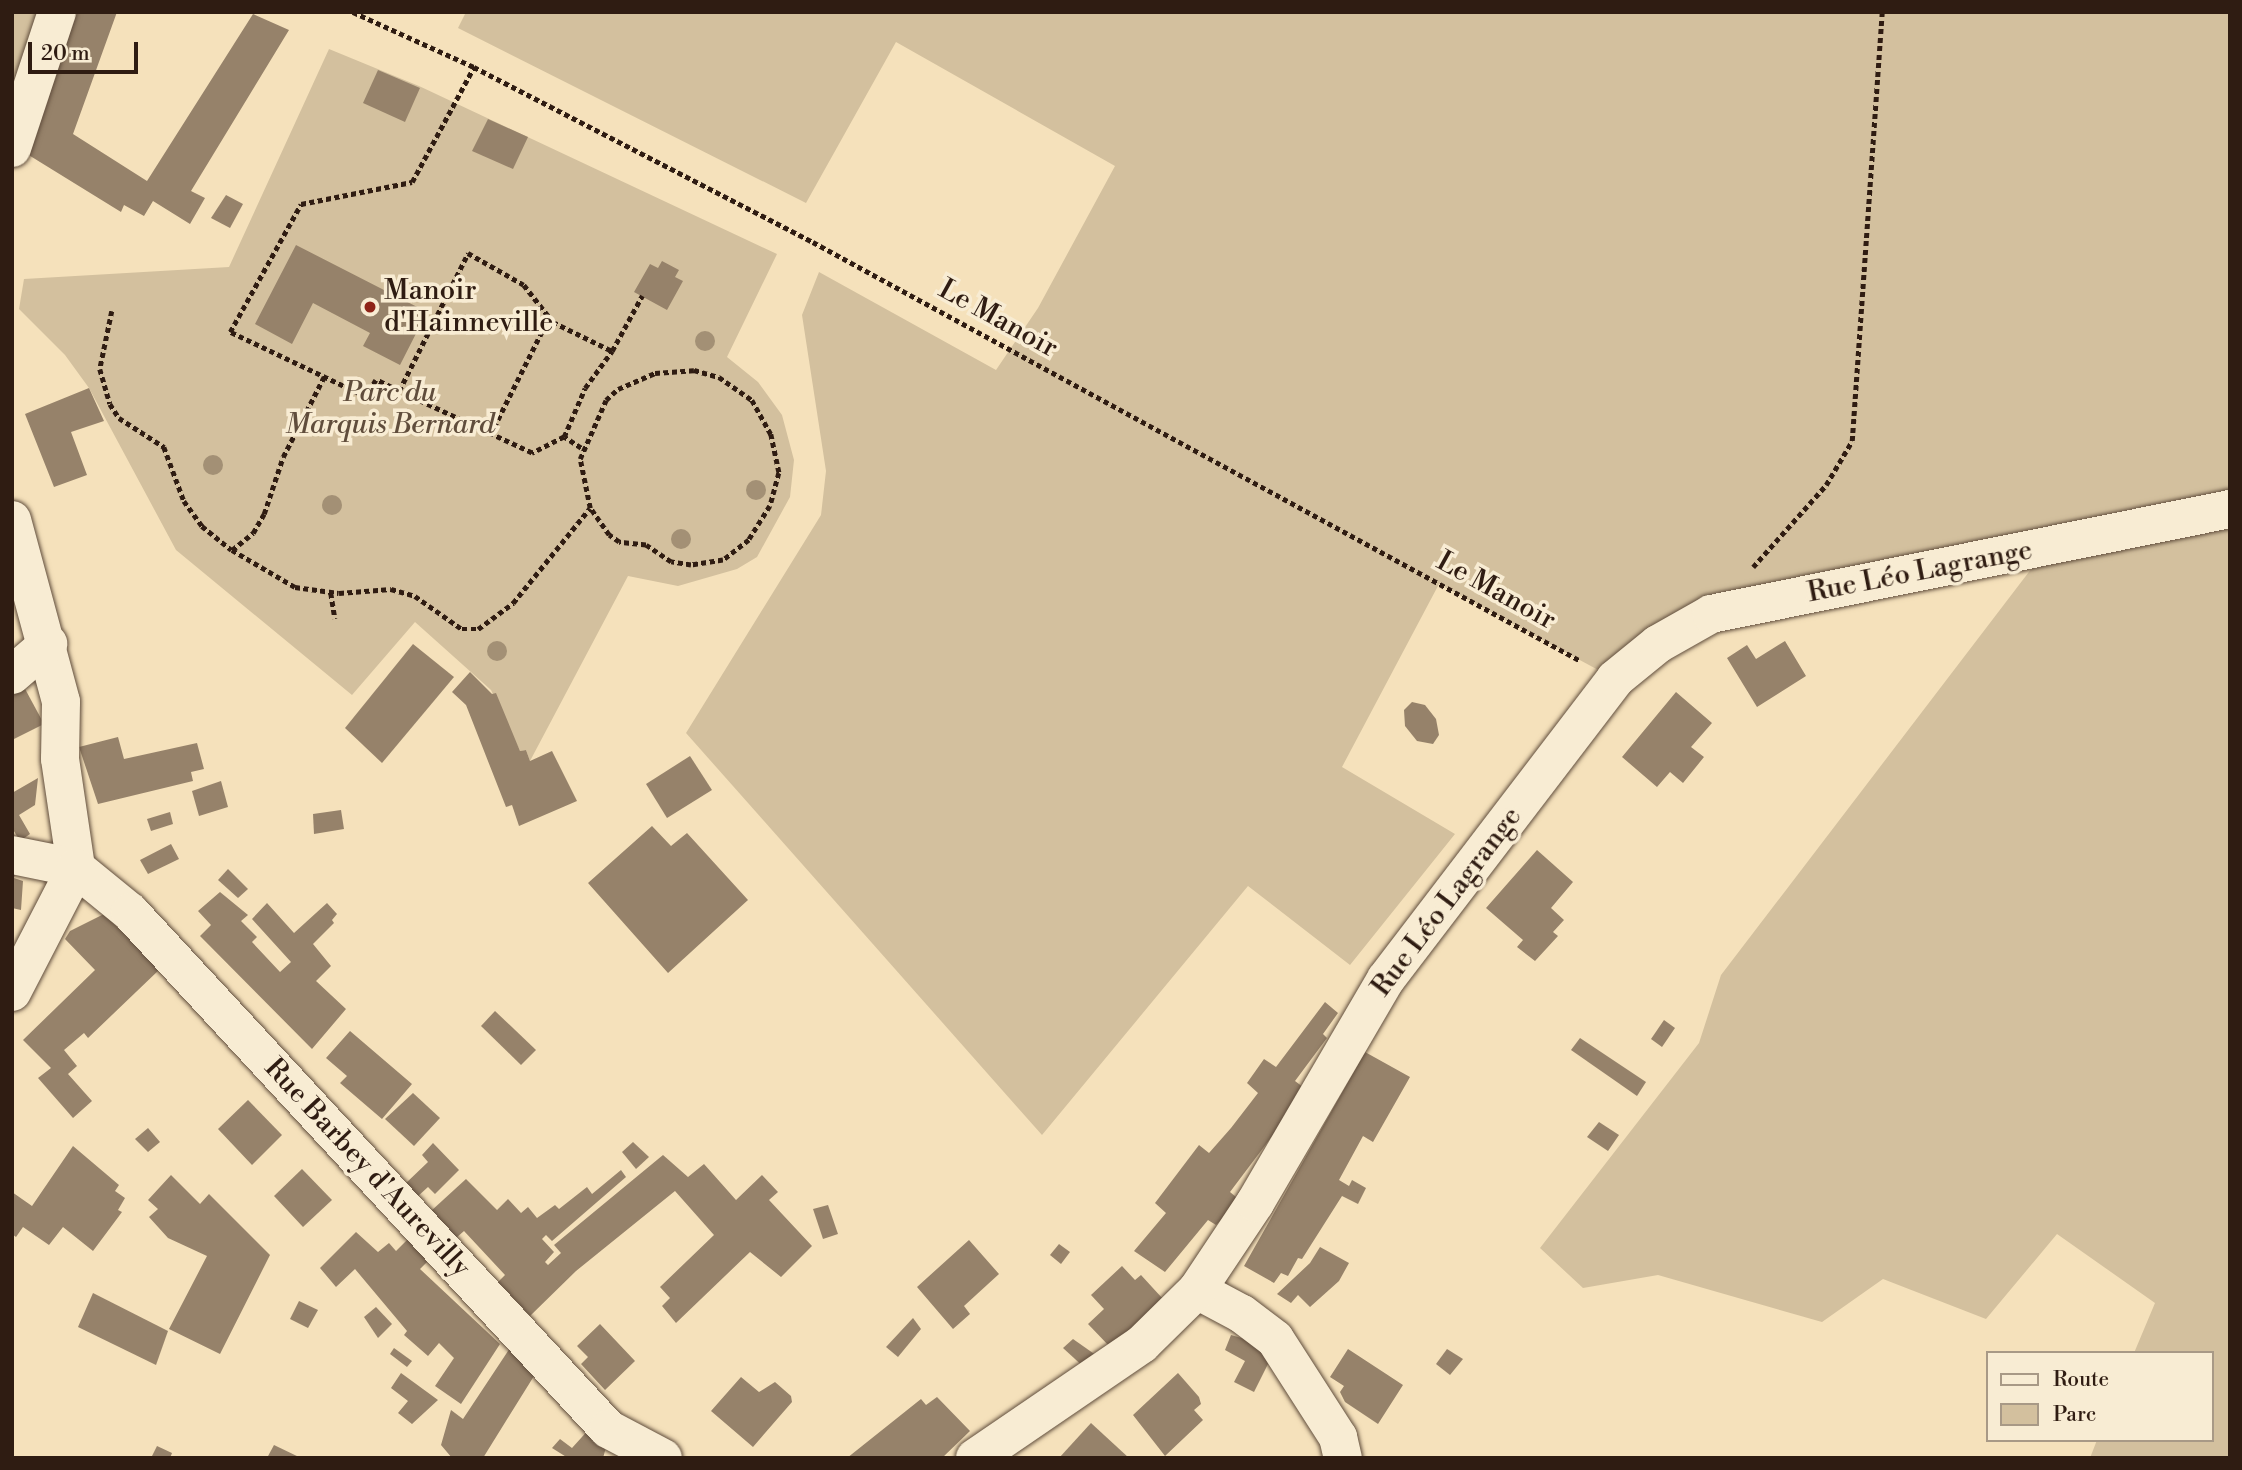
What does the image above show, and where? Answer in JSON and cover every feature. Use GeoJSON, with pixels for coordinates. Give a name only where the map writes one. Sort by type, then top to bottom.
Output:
{"type":"FeatureCollection","features":[{"type":"Feature","properties":{"kind":"street"},"geometry":{"type":"LineString","coordinates":[[12,148],[57,12]]}},
{"type":"Feature","properties":{"kind":"street","name":"Rue Léo Lagrange"},"geometry":{"type":"LineString","coordinates":[[975,1458],[1142,1344],[1197,1290],[1255,1203],[1386,979],[1615,680],[1658,644],[1711,614],[2230,509]]}},
{"type":"Feature","properties":{"kind":"street"},"geometry":{"type":"LineString","coordinates":[[12,520],[48,644],[61,702],[60,758],[76,868],[12,992]]}},
{"type":"Feature","properties":{"kind":"street"},"geometry":{"type":"LineString","coordinates":[[12,675],[48,644]]}},
{"type":"Feature","properties":{"kind":"street"},"geometry":{"type":"LineString","coordinates":[[12,855],[76,868]]}},
{"type":"Feature","properties":{"kind":"street","name":"Rue Barbey d'Aurevilly"},"geometry":{"type":"LineString","coordinates":[[76,868],[130,912],[608,1429],[643,1454]]}},
{"type":"Feature","properties":{"kind":"street"},"geometry":{"type":"LineString","coordinates":[[1197,1290],[1242,1314],[1275,1339],[1338,1437],[1343,1458]]}},
{"type":"Feature","properties":{"kind":"path","name":"Le Manoir"},"geometry":{"type":"LineString","coordinates":[[353,12],[474,67],[813,242],[1615,680]]}},
{"type":"Feature","properties":{"kind":"path"},"geometry":{"type":"LineString","coordinates":[[1711,614],[1826,485],[1852,441],[1882,12]]}},
{"type":"Feature","properties":{"kind":"path"},"geometry":{"type":"LineString","coordinates":[[474,67],[412,182],[301,204],[230,332],[366,397],[376,380],[532,453],[564,437],[585,388],[612,351],[642,296]]}},
{"type":"Feature","properties":{"kind":"path"},"geometry":{"type":"LineString","coordinates":[[399,391],[468,253],[523,285],[549,316],[612,351]]}},
{"type":"Feature","properties":{"kind":"path"},"geometry":{"type":"LineString","coordinates":[[112,311],[100,369],[110,404],[119,418],[159,441],[184,501],[202,526],[232,550],[295,587],[331,593],[391,589],[415,596],[462,629],[478,629],[513,603],[590,508]]}},
{"type":"Feature","properties":{"kind":"path"},"geometry":{"type":"LineString","coordinates":[[490,435],[549,316]]}},
{"type":"Feature","properties":{"kind":"path"},"geometry":{"type":"LineString","coordinates":[[694,370],[719,377],[752,400],[771,433],[778,462],[775,492],[756,530],[740,548],[713,562],[671,562],[646,545],[619,542],[590,508],[582,474],[582,448],[606,400],[618,390],[655,373],[694,370]]}},
{"type":"Feature","properties":{"kind":"path"},"geometry":{"type":"LineString","coordinates":[[232,550],[259,525],[283,457],[324,377]]}},
{"type":"Feature","properties":{"kind":"path"},"geometry":{"type":"LineString","coordinates":[[564,437],[582,448]]}},
{"type":"Feature","properties":{"kind":"path"},"geometry":{"type":"LineString","coordinates":[[331,593],[335,619]]}},
{"type":"Feature","properties":{"kind":"green space"},"geometry":{"type":"Polygon","coordinates":[[[12,12],[44,12],[14,83],[12,83],[12,12]]]}},
{"type":"Feature","properties":{"kind":"green space"},"geometry":{"type":"Polygon","coordinates":[[[466,12],[2230,12],[2230,1458],[2090,1458],[2096,1442],[2214,1442],[2214,1351],[2135,1351],[2155,1303],[2057,1234],[1986,1319],[1883,1279],[1822,1322],[1658,1275],[1583,1288],[1540,1248],[1699,1043],[1721,975],[2048,547],[1711,614],[1615,679],[1439,584],[1342,767],[1455,834],[1350,965],[1248,886],[1042,1135],[686,733],[821,515],[826,471],[802,315],[819,272],[996,370],[1038,308],[1115,166],[896,42],[806,203],[458,28],[466,12]]]}},
{"type":"Feature","properties":{"kind":"green space","name":"Parc du Marquis Bernard"},"geometry":{"type":"Polygon","coordinates":[[[329,49],[419,86],[777,254],[727,357],[758,382],[782,415],[794,460],[790,497],[757,557],[737,569],[678,586],[628,576],[530,761],[526,750],[520,751],[491,690],[415,622],[352,695],[176,550],[89,388],[65,355],[19,309],[24,279],[229,267],[329,49]]]}},
{"type":"Feature","properties":{"kind":"building"},"geometry":{"type":"Polygon","coordinates":[[[77,12],[117,12],[73,134],[147,181],[253,14],[289,30],[191,191],[205,198],[190,224],[153,201],[144,216],[124,205],[121,212],[27,154],[77,12]]]}},
{"type":"Feature","properties":{"kind":"building"},"geometry":{"type":"Polygon","coordinates":[[[378,70],[420,88],[405,122],[363,103],[378,70]]]}},
{"type":"Feature","properties":{"kind":"building"},"geometry":{"type":"Polygon","coordinates":[[[488,119],[528,137],[513,169],[472,151],[488,119]]]}},
{"type":"Feature","properties":{"kind":"building"},"geometry":{"type":"Polygon","coordinates":[[[226,195],[243,204],[230,228],[211,218],[226,195]]]}},
{"type":"Feature","properties":{"kind":"building","name":"Manoir d'Hainneville"},"geometry":{"type":"Polygon","coordinates":[[[296,245],[427,312],[400,365],[363,346],[370,333],[313,303],[292,344],[255,324],[296,245]]]}},
{"type":"Feature","properties":{"kind":"building"},"geometry":{"type":"Polygon","coordinates":[[[662,261],[679,270],[675,277],[683,281],[667,310],[634,292],[650,264],[658,268],[662,261]]]}},
{"type":"Feature","properties":{"kind":"building"},"geometry":{"type":"Polygon","coordinates":[[[89,388],[104,421],[71,432],[87,475],[54,487],[25,414],[89,388]]]}},
{"type":"Feature","properties":{"kind":"building"},"geometry":{"type":"Polygon","coordinates":[[[1785,641],[1806,676],[1757,707],[1727,658],[1747,645],[1756,659],[1785,641]]]}},
{"type":"Feature","properties":{"kind":"building"},"geometry":{"type":"Polygon","coordinates":[[[413,644],[454,677],[382,763],[345,728],[413,644]]]}},
{"type":"Feature","properties":{"kind":"building"},"geometry":{"type":"Polygon","coordinates":[[[470,672],[492,694],[496,693],[520,751],[526,750],[530,761],[552,751],[577,801],[519,826],[512,805],[506,807],[466,705],[452,692],[470,672]]]}},
{"type":"Feature","properties":{"kind":"building"},"geometry":{"type":"Polygon","coordinates":[[[24,687],[44,724],[12,740],[12,696],[24,687]]]}},
{"type":"Feature","properties":{"kind":"building"},"geometry":{"type":"Polygon","coordinates":[[[1676,692],[1712,723],[1691,747],[1704,757],[1683,783],[1670,772],[1657,787],[1622,757],[1676,692]]]}},
{"type":"Feature","properties":{"kind":"building"},"geometry":{"type":"Polygon","coordinates":[[[1412,702],[1425,705],[1436,719],[1439,735],[1433,744],[1417,741],[1405,726],[1404,710],[1412,702]]]}},
{"type":"Feature","properties":{"kind":"building"},"geometry":{"type":"Polygon","coordinates":[[[118,737],[124,759],[197,743],[204,769],[191,772],[193,781],[98,804],[79,747],[118,737]]]}},
{"type":"Feature","properties":{"kind":"building"},"geometry":{"type":"Polygon","coordinates":[[[690,756],[712,790],[667,818],[646,784],[690,756]]]}},
{"type":"Feature","properties":{"kind":"building"},"geometry":{"type":"Polygon","coordinates":[[[38,778],[35,805],[19,815],[30,834],[20,841],[12,828],[12,793],[38,778]]]}},
{"type":"Feature","properties":{"kind":"building"},"geometry":{"type":"Polygon","coordinates":[[[221,781],[228,807],[199,816],[192,791],[221,781]]]}},
{"type":"Feature","properties":{"kind":"building"},"geometry":{"type":"Polygon","coordinates":[[[341,810],[344,829],[314,834],[313,814],[341,810]]]}},
{"type":"Feature","properties":{"kind":"building"},"geometry":{"type":"Polygon","coordinates":[[[170,812],[173,824],[151,831],[147,819],[170,812]]]}},
{"type":"Feature","properties":{"kind":"building"},"geometry":{"type":"Polygon","coordinates":[[[652,826],[671,846],[687,833],[748,900],[668,973],[588,883],[652,826]]]}},
{"type":"Feature","properties":{"kind":"building"},"geometry":{"type":"Polygon","coordinates":[[[171,844],[179,859],[148,874],[140,860],[171,844]]]}},
{"type":"Feature","properties":{"kind":"building"},"geometry":{"type":"Polygon","coordinates":[[[1537,850],[1573,882],[1551,908],[1564,920],[1553,932],[1558,936],[1535,961],[1517,947],[1523,940],[1486,908],[1537,850]]]}},
{"type":"Feature","properties":{"kind":"building"},"geometry":{"type":"Polygon","coordinates":[[[12,869],[16,870],[14,878],[23,881],[21,910],[12,908],[12,869]]]}},
{"type":"Feature","properties":{"kind":"building"},"geometry":{"type":"Polygon","coordinates":[[[228,869],[248,889],[238,898],[218,880],[228,869]]]}},
{"type":"Feature","properties":{"kind":"building"},"geometry":{"type":"Polygon","coordinates":[[[220,892],[248,915],[241,921],[257,937],[252,942],[280,972],[291,962],[252,919],[267,903],[294,933],[327,903],[337,914],[332,920],[334,923],[313,944],[331,966],[316,981],[346,1009],[312,1049],[200,936],[211,925],[198,911],[220,892]]]}},
{"type":"Feature","properties":{"kind":"building"},"geometry":{"type":"Polygon","coordinates":[[[104,914],[160,969],[88,1038],[84,1033],[64,1050],[77,1066],[68,1074],[92,1101],[73,1118],[38,1078],[51,1068],[23,1040],[95,970],[65,939],[70,931],[104,914]]]}},
{"type":"Feature","properties":{"kind":"building"},"geometry":{"type":"Polygon","coordinates":[[[1325,1002],[1338,1013],[1323,1034],[1327,1038],[1295,1081],[1307,1090],[1230,1192],[1236,1197],[1223,1218],[1216,1225],[1208,1220],[1165,1272],[1134,1251],[1166,1213],[1155,1203],[1199,1145],[1209,1153],[1258,1093],[1247,1083],[1264,1059],[1276,1067],[1325,1002]]]}},
{"type":"Feature","properties":{"kind":"building"},"geometry":{"type":"Polygon","coordinates":[[[495,1011],[536,1050],[521,1065],[481,1026],[495,1011]]]}},
{"type":"Feature","properties":{"kind":"building"},"geometry":{"type":"Polygon","coordinates":[[[1664,1020],[1675,1028],[1662,1047],[1651,1039],[1664,1020]]]}},
{"type":"Feature","properties":{"kind":"building"},"geometry":{"type":"Polygon","coordinates":[[[350,1031],[412,1084],[382,1119],[340,1083],[347,1076],[326,1058],[350,1031]]]}},
{"type":"Feature","properties":{"kind":"building"},"geometry":{"type":"Polygon","coordinates":[[[1580,1038],[1646,1082],[1637,1096],[1571,1050],[1580,1038]]]}},
{"type":"Feature","properties":{"kind":"building"},"geometry":{"type":"Polygon","coordinates":[[[1365,1052],[1410,1077],[1373,1142],[1363,1136],[1339,1180],[1349,1186],[1352,1180],[1366,1188],[1358,1204],[1342,1196],[1302,1259],[1298,1258],[1288,1276],[1281,1273],[1274,1283],[1244,1266],[1365,1052]]]}},
{"type":"Feature","properties":{"kind":"building"},"geometry":{"type":"Polygon","coordinates":[[[413,1093],[440,1118],[414,1146],[385,1119],[413,1093]]]}},
{"type":"Feature","properties":{"kind":"building"},"geometry":{"type":"Polygon","coordinates":[[[248,1100],[282,1135],[252,1165],[218,1129],[248,1100]]]}},
{"type":"Feature","properties":{"kind":"building"},"geometry":{"type":"Polygon","coordinates":[[[1599,1122],[1619,1135],[1608,1151],[1587,1137],[1599,1122]]]}},
{"type":"Feature","properties":{"kind":"building"},"geometry":{"type":"Polygon","coordinates":[[[148,1128],[160,1142],[148,1152],[135,1139],[148,1128]]]}},
{"type":"Feature","properties":{"kind":"building"},"geometry":{"type":"Polygon","coordinates":[[[633,1142],[649,1157],[636,1169],[622,1152],[633,1142]]]}},
{"type":"Feature","properties":{"kind":"building"},"geometry":{"type":"Polygon","coordinates":[[[433,1143],[459,1170],[435,1194],[428,1187],[417,1197],[405,1184],[428,1162],[422,1155],[433,1143]]]}},
{"type":"Feature","properties":{"kind":"building"},"geometry":{"type":"Polygon","coordinates":[[[73,1146],[119,1185],[115,1191],[125,1198],[118,1210],[122,1212],[93,1251],[63,1227],[49,1245],[23,1227],[16,1237],[12,1234],[12,1192],[32,1206],[73,1146]]]}},
{"type":"Feature","properties":{"kind":"building"},"geometry":{"type":"Polygon","coordinates":[[[663,1155],[688,1177],[704,1164],[736,1200],[762,1175],[778,1192],[769,1200],[812,1246],[781,1277],[750,1252],[676,1323],[662,1306],[670,1298],[660,1287],[714,1235],[675,1191],[576,1271],[530,1316],[498,1282],[505,1275],[464,1231],[456,1238],[431,1211],[466,1179],[497,1210],[508,1199],[521,1213],[528,1207],[537,1218],[555,1205],[559,1209],[587,1187],[592,1194],[621,1170],[626,1177],[552,1241],[546,1235],[542,1239],[554,1252],[545,1262],[548,1265],[561,1253],[554,1245],[663,1155]]]}},
{"type":"Feature","properties":{"kind":"building"},"geometry":{"type":"Polygon","coordinates":[[[302,1169],[332,1200],[303,1227],[274,1196],[302,1169]]]}},
{"type":"Feature","properties":{"kind":"building"},"geometry":{"type":"Polygon","coordinates":[[[171,1175],[200,1204],[209,1194],[270,1255],[220,1354],[169,1329],[207,1256],[168,1238],[149,1217],[158,1209],[148,1200],[171,1175]]]}},
{"type":"Feature","properties":{"kind":"building"},"geometry":{"type":"Polygon","coordinates":[[[828,1205],[838,1234],[823,1239],[813,1209],[828,1205]]]}},
{"type":"Feature","properties":{"kind":"building"},"geometry":{"type":"Polygon","coordinates":[[[356,1232],[378,1252],[389,1243],[396,1251],[409,1238],[430,1259],[420,1269],[500,1344],[461,1404],[435,1386],[454,1358],[439,1343],[428,1356],[404,1335],[407,1331],[355,1269],[336,1287],[320,1268],[356,1232]]]}},
{"type":"Feature","properties":{"kind":"building"},"geometry":{"type":"Polygon","coordinates":[[[969,1240],[999,1274],[964,1306],[970,1314],[953,1329],[917,1287],[969,1240]]]}},
{"type":"Feature","properties":{"kind":"building"},"geometry":{"type":"Polygon","coordinates":[[[1059,1244],[1070,1252],[1061,1264],[1050,1255],[1059,1244]]]}},
{"type":"Feature","properties":{"kind":"building"},"geometry":{"type":"Polygon","coordinates":[[[1320,1247],[1349,1263],[1339,1281],[1310,1307],[1298,1295],[1291,1303],[1277,1294],[1310,1263],[1320,1247]]]}},
{"type":"Feature","properties":{"kind":"building"},"geometry":{"type":"Polygon","coordinates":[[[1122,1266],[1135,1280],[1141,1275],[1163,1299],[1111,1348],[1088,1324],[1104,1309],[1091,1295],[1122,1266]]]}},
{"type":"Feature","properties":{"kind":"building"},"geometry":{"type":"Polygon","coordinates":[[[93,1293],[168,1331],[156,1365],[78,1327],[93,1293]]]}},
{"type":"Feature","properties":{"kind":"building"},"geometry":{"type":"Polygon","coordinates":[[[299,1301],[318,1310],[308,1328],[290,1319],[299,1301]]]}},
{"type":"Feature","properties":{"kind":"building"},"geometry":{"type":"Polygon","coordinates":[[[376,1307],[392,1324],[378,1338],[364,1317],[376,1307]]]}},
{"type":"Feature","properties":{"kind":"building"},"geometry":{"type":"Polygon","coordinates":[[[913,1318],[921,1329],[898,1357],[886,1347],[913,1318]]]}},
{"type":"Feature","properties":{"kind":"building"},"geometry":{"type":"Polygon","coordinates":[[[600,1324],[635,1361],[605,1390],[581,1364],[588,1357],[577,1346],[600,1324]]]}},
{"type":"Feature","properties":{"kind":"building"},"geometry":{"type":"Polygon","coordinates":[[[1231,1335],[1252,1341],[1269,1362],[1254,1392],[1234,1382],[1245,1361],[1225,1350],[1231,1335]]]}},
{"type":"Feature","properties":{"kind":"building"},"geometry":{"type":"Polygon","coordinates":[[[1073,1339],[1100,1358],[1087,1370],[1063,1348],[1073,1339]]]}},
{"type":"Feature","properties":{"kind":"building"},"geometry":{"type":"Polygon","coordinates":[[[394,1348],[412,1361],[407,1367],[390,1354],[394,1348]]]}},
{"type":"Feature","properties":{"kind":"building"},"geometry":{"type":"Polygon","coordinates":[[[510,1348],[539,1368],[483,1458],[452,1458],[441,1445],[451,1410],[463,1419],[510,1348]]]}},
{"type":"Feature","properties":{"kind":"building"},"geometry":{"type":"Polygon","coordinates":[[[1348,1349],[1403,1385],[1378,1424],[1345,1402],[1340,1392],[1344,1386],[1330,1377],[1348,1349]]]}},
{"type":"Feature","properties":{"kind":"building"},"geometry":{"type":"Polygon","coordinates":[[[1447,1349],[1463,1359],[1450,1375],[1436,1364],[1447,1349]]]}},
{"type":"Feature","properties":{"kind":"building"},"geometry":{"type":"Polygon","coordinates":[[[401,1373],[438,1400],[412,1424],[398,1413],[408,1401],[391,1388],[401,1373]]]}},
{"type":"Feature","properties":{"kind":"building"},"geometry":{"type":"Polygon","coordinates":[[[1178,1373],[1199,1397],[1201,1404],[1194,1410],[1203,1420],[1165,1456],[1133,1415],[1178,1373]]]}},
{"type":"Feature","properties":{"kind":"building"},"geometry":{"type":"Polygon","coordinates":[[[741,1377],[759,1392],[775,1382],[791,1396],[792,1402],[753,1447],[711,1411],[741,1377]]]}},
{"type":"Feature","properties":{"kind":"building"},"geometry":{"type":"Polygon","coordinates":[[[937,1397],[970,1431],[942,1458],[847,1458],[921,1399],[926,1405],[937,1397]]]}},
{"type":"Feature","properties":{"kind":"building"},"geometry":{"type":"Polygon","coordinates":[[[1091,1423],[1129,1458],[1059,1458],[1091,1423]]]}},
{"type":"Feature","properties":{"kind":"building"},"geometry":{"type":"Polygon","coordinates":[[[591,1427],[607,1444],[603,1458],[568,1458],[552,1448],[560,1439],[572,1448],[591,1427]]]}},
{"type":"Feature","properties":{"kind":"building"},"geometry":{"type":"Polygon","coordinates":[[[274,1445],[301,1458],[267,1458],[274,1445]]]}},
{"type":"Feature","properties":{"kind":"building"},"geometry":{"type":"Polygon","coordinates":[[[157,1446],[172,1453],[170,1458],[151,1458],[157,1446]]]}},
{"type":"Feature","properties":{"kind":"place","name":"Manoir d'Hainneville"},"geometry":{"type":"Point","coordinates":[370,307]}}]}
